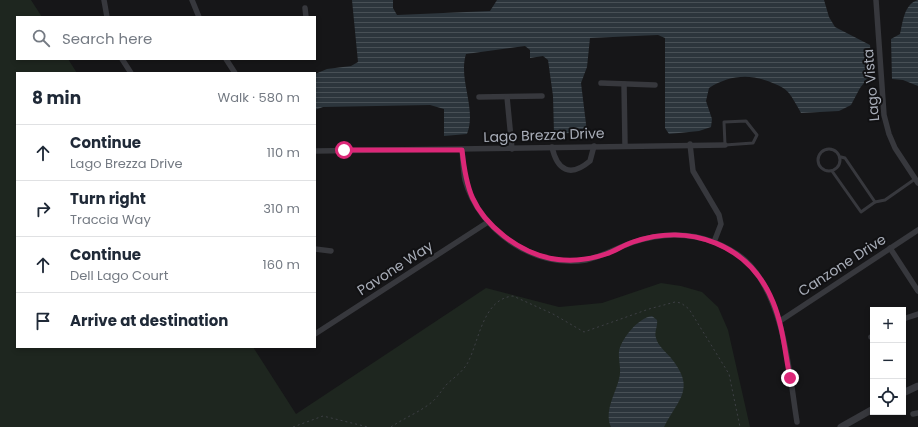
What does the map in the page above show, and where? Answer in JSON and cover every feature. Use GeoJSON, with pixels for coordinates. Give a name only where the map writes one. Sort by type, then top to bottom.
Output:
{"type":"FeatureCollection","features":[{"type":"Feature","properties":{"kind":"street"},"geometry":{"type":"LineString","coordinates":[[104,0],[107,16]]}},
{"type":"Feature","properties":{"kind":"street"},"geometry":{"type":"LineString","coordinates":[[192,0],[199,16]]}},
{"type":"Feature","properties":{"kind":"street","name":"Lago Vista"},"geometry":{"type":"LineString","coordinates":[[876,0],[884,115],[889,134],[895,148],[917,180]]}},
{"type":"Feature","properties":{"kind":"street"},"geometry":{"type":"LineString","coordinates":[[305,8],[306,16]]}},
{"type":"Feature","properties":{"kind":"street"},"geometry":{"type":"LineString","coordinates":[[123,60],[130,72]]}},
{"type":"Feature","properties":{"kind":"street"},"geometry":{"type":"LineString","coordinates":[[227,60],[234,72]]}},
{"type":"Feature","properties":{"kind":"street"},"geometry":{"type":"LineString","coordinates":[[601,83],[655,85]]}},
{"type":"Feature","properties":{"kind":"street"},"geometry":{"type":"LineString","coordinates":[[624,84],[625,145]]}},
{"type":"Feature","properties":{"kind":"street"},"geometry":{"type":"LineString","coordinates":[[479,97],[542,96]]}},
{"type":"Feature","properties":{"kind":"street"},"geometry":{"type":"LineString","coordinates":[[506,97],[512,148]]}},
{"type":"Feature","properties":{"kind":"street"},"geometry":{"type":"LineString","coordinates":[[690,144],[693,171],[719,215],[721,224],[714,242]]}},
{"type":"Feature","properties":{"kind":"street","name":"Lago Brezza Drive"},"geometry":{"type":"LineString","coordinates":[[316,151],[462,150],[690,144],[725,145]]}},
{"type":"Feature","properties":{"kind":"street"},"geometry":{"type":"LineString","coordinates":[[552,147],[557,164],[563,169],[573,169],[580,168],[590,161],[594,146]]}},
{"type":"Feature","properties":{"kind":"street"},"geometry":{"type":"LineString","coordinates":[[462,150],[465,179],[473,199],[482,215],[488,222],[510,240],[528,252],[567,262],[586,260],[606,254],[633,242],[670,234],[693,236],[714,242],[749,264],[769,294],[780,320],[797,422]]}},
{"type":"Feature","properties":{"kind":"street","name":"Pavone Way"},"geometry":{"type":"LineString","coordinates":[[316,333],[488,222]]}},
{"type":"Feature","properties":{"kind":"street","name":"Canzone Drive"},"geometry":{"type":"LineString","coordinates":[[780,320],[918,230]]}},
{"type":"Feature","properties":{"kind":"street"},"geometry":{"type":"LineString","coordinates":[[890,248],[918,291]]}},
{"type":"Feature","properties":{"kind":"street"},"geometry":{"type":"LineString","coordinates":[[316,249],[331,251]]}},
{"type":"Feature","properties":{"kind":"street"},"geometry":{"type":"LineString","coordinates":[[906,318],[918,314]]}},
{"type":"Feature","properties":{"kind":"street"},"geometry":{"type":"LineString","coordinates":[[906,392],[918,386]]}},
{"type":"Feature","properties":{"kind":"street"},"geometry":{"type":"LineString","coordinates":[[841,427],[870,411]]}},
{"type":"Feature","properties":{"kind":"lane"},"geometry":{"type":"LineString","coordinates":[[724,122],[746,122],[757,135],[753,144],[725,145],[724,122]]}},
{"type":"Feature","properties":{"kind":"lane"},"geometry":{"type":"LineString","coordinates":[[840,157],[839,166],[832,171],[827,171],[820,166],[818,158],[823,150],[831,148],[835,150],[840,157],[845,158],[875,202]]}},
{"type":"Feature","properties":{"kind":"lane"},"geometry":{"type":"LineString","coordinates":[[832,171],[861,212],[875,202],[885,200],[917,180]]}},
{"type":"Feature","properties":{"kind":"path"},"geometry":{"type":"LineString","coordinates":[[390,427],[431,403],[462,370],[471,357],[477,334],[486,318],[502,299],[512,296],[520,298],[553,314],[584,332],[653,308],[678,302],[684,305],[689,309],[729,374],[740,427]]}},
{"type":"Feature","properties":{"kind":"path"},"geometry":{"type":"LineString","coordinates":[[293,427],[319,417],[327,416],[368,427]]}},
{"type":"Feature","properties":{"kind":"shaded area"},"geometry":{"type":"Polygon","coordinates":[[[0,0],[31,0],[41,16],[16,16],[16,60],[69,60],[76,72],[16,72],[16,348],[254,348],[296,414],[486,288],[559,307],[602,303],[661,283],[681,286],[702,292],[718,307],[728,330],[750,427],[0,427],[0,0]]]}},
{"type":"Feature","properties":{"kind":"shaded area"},"geometry":{"type":"Polygon","coordinates":[[[352,0],[393,0],[393,8],[397,15],[490,11],[497,0],[824,0],[829,17],[835,27],[870,45],[873,81],[867,79],[860,88],[851,105],[839,111],[801,113],[790,94],[780,86],[766,80],[749,77],[725,80],[709,88],[706,101],[712,119],[711,127],[699,131],[669,134],[665,128],[665,38],[658,35],[590,38],[587,67],[581,83],[587,132],[554,134],[553,96],[548,60],[543,56],[530,58],[530,50],[525,46],[466,54],[464,74],[469,104],[470,124],[467,134],[444,136],[444,109],[430,105],[323,107],[316,110],[316,74],[327,69],[351,66],[358,62],[352,0]]]}},
{"type":"Feature","properties":{"kind":"shaded area"},"geometry":{"type":"Polygon","coordinates":[[[918,0],[918,86],[903,80],[892,79],[891,39],[900,34],[907,9],[913,2],[918,0]]]}},
{"type":"Feature","properties":{"kind":"shaded area"},"geometry":{"type":"Polygon","coordinates":[[[652,316],[657,320],[655,334],[657,341],[671,358],[683,378],[684,386],[682,393],[664,427],[611,427],[609,421],[609,409],[620,376],[619,351],[623,340],[631,329],[641,320],[652,316]]]}},
{"type":"Feature","properties":{"kind":"route"},"geometry":{"type":"LineString","coordinates":[[344,150],[462,150],[465,179],[473,199],[482,215],[495,229],[528,252],[547,258],[567,262],[586,260],[620,249],[633,242],[670,234],[686,234],[715,242],[749,264],[774,303],[780,320],[790,378]]}}]}
